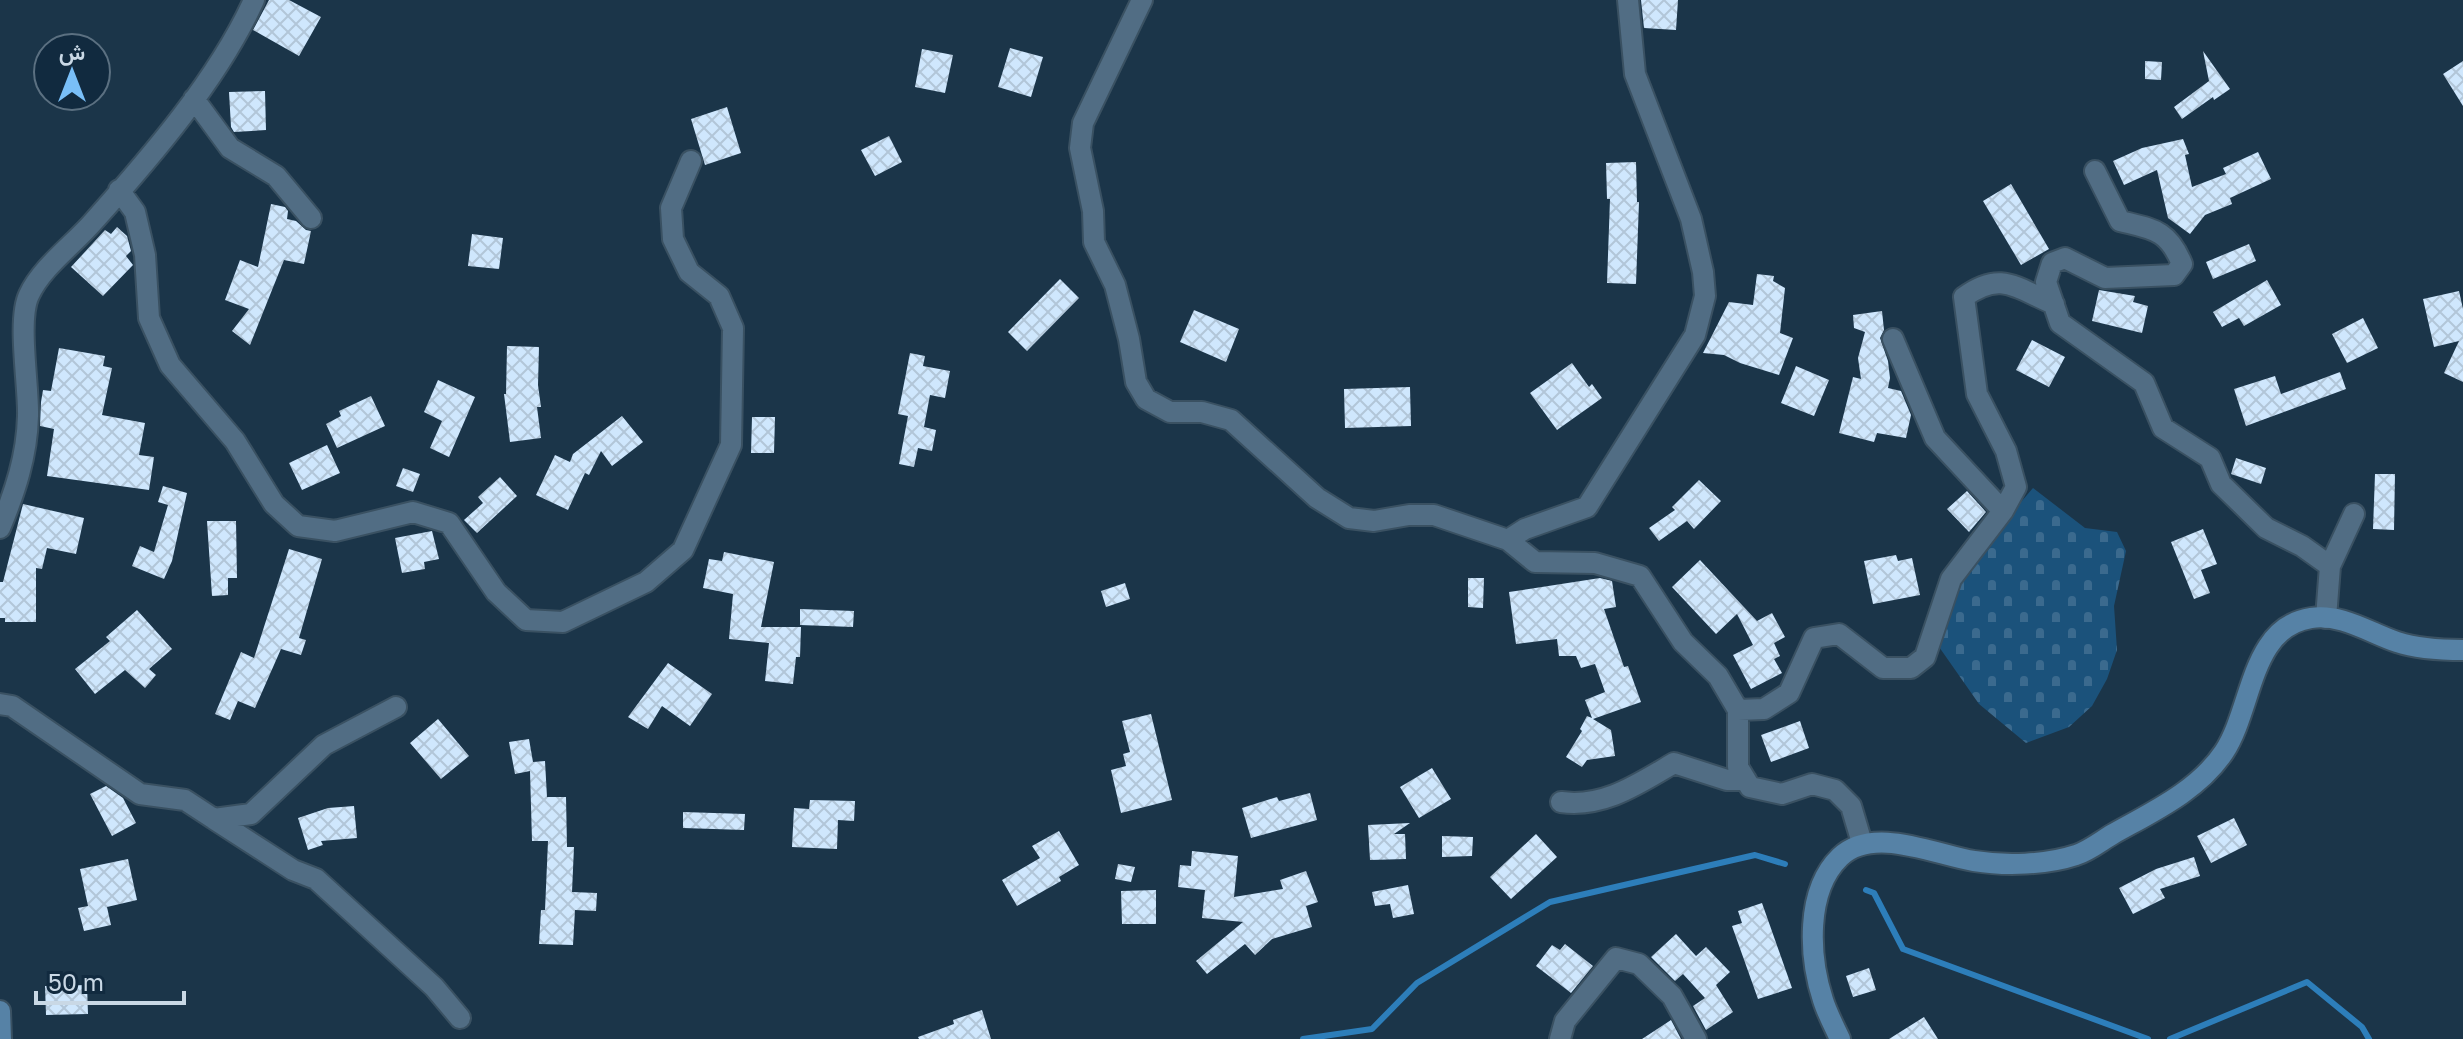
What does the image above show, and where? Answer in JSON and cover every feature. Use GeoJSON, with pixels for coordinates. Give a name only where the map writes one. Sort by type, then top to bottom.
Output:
{"type":"FeatureCollection","features":[{"type":"Feature","properties":{"kind":"main road"},"geometry":{"type":"LineString","coordinates":[[1840,1039],[1823,1000],[1813,952],[1815,911],[1825,877],[1841,855],[1862,843],[1894,843],[1976,861],[2030,863],[2077,855],[2167,804],[2201,779],[2223,752],[2242,717],[2261,656],[2273,637],[2292,622],[2314,617],[2341,620],[2400,643],[2441,650],[2463,650]]}},
{"type":"Feature","properties":{"kind":"main road"},"geometry":{"type":"LineString","coordinates":[[0,1011],[1,1039]]}},
{"type":"Feature","properties":{"kind":"street"},"geometry":{"type":"LineString","coordinates":[[0,528],[17,486],[27,441],[29,414],[24,317],[29,294],[217,69],[254,0]]}},
{"type":"Feature","properties":{"kind":"street"},"geometry":{"type":"LineString","coordinates":[[1142,0],[1083,123],[1080,148],[1093,211],[1094,242],[1115,285],[1136,382],[1146,399],[1170,412],[1202,412],[1231,420],[1317,498],[1349,518],[1374,521],[1409,515],[1434,515],[1508,540],[1535,562],[1595,563],[1640,576],[1683,642],[1718,676],[1738,710],[1738,767],[1750,787],[1782,794],[1812,784],[1835,790],[1851,806],[1862,843]]}},
{"type":"Feature","properties":{"kind":"street"},"geometry":{"type":"LineString","coordinates":[[1508,540],[1525,529],[1587,507],[1695,335],[1705,296],[1691,219],[1635,74],[1628,0]]}},
{"type":"Feature","properties":{"kind":"street"},"geometry":{"type":"LineString","coordinates":[[194,99],[230,148],[276,176],[311,218]]}},
{"type":"Feature","properties":{"kind":"street"},"geometry":{"type":"LineString","coordinates":[[119,190],[135,212],[145,255],[149,318],[170,365],[235,441],[274,504],[298,526],[335,531],[413,512],[449,523],[496,592],[526,620],[563,622],[646,582],[683,550],[731,445],[733,328],[719,296],[689,272],[673,239],[671,208],[691,161]]}},
{"type":"Feature","properties":{"kind":"street"},"geometry":{"type":"LineString","coordinates":[[2095,171],[2120,221],[2159,231],[2177,252],[2182,264],[2174,275],[2105,278],[2065,258],[2052,263],[2046,282],[2060,323],[2144,383],[2163,428],[2210,458],[2221,484],[2266,528],[2302,546],[2330,566]]}},
{"type":"Feature","properties":{"kind":"street"},"geometry":{"type":"LineString","coordinates":[[1738,710],[1764,709],[1789,693],[1814,638],[1839,634],[1883,668],[1911,668],[1925,657],[1951,579],[2003,511],[2016,487],[2006,451],[1977,394],[1964,297],[1981,285],[2000,281],[2054,304]]}},
{"type":"Feature","properties":{"kind":"street"},"geometry":{"type":"LineString","coordinates":[[1893,339],[1935,438],[2003,511]]}},
{"type":"Feature","properties":{"kind":"street"},"geometry":{"type":"LineString","coordinates":[[2326,618],[2330,566],[2354,514]]}},
{"type":"Feature","properties":{"kind":"street"},"geometry":{"type":"LineString","coordinates":[[0,704],[12,706],[140,794],[185,800],[293,870],[316,879],[434,987],[460,1018]]}},
{"type":"Feature","properties":{"kind":"street"},"geometry":{"type":"LineString","coordinates":[[214,819],[251,814],[324,745],[396,707]]}},
{"type":"Feature","properties":{"kind":"street"},"geometry":{"type":"LineString","coordinates":[[1561,802],[1577,804],[1616,797],[1674,763],[1727,780],[1746,780]]}},
{"type":"Feature","properties":{"kind":"street"},"geometry":{"type":"LineString","coordinates":[[1560,1039],[1565,1021],[1616,958],[1639,964],[1672,996],[1696,1039]]}},
{"type":"Feature","properties":{"kind":"green space"},"geometry":{"type":"Polygon","coordinates":[[[2033,488],[2085,528],[2117,532],[2126,551],[2114,606],[2117,650],[2107,679],[2092,706],[2069,727],[2026,743],[1979,704],[1937,644],[1965,567],[2033,488]]]}},
{"type":"Feature","properties":{"kind":"building"},"geometry":{"type":"Polygon","coordinates":[[[269,0],[289,0],[321,17],[299,56],[253,30],[269,0]]]}},
{"type":"Feature","properties":{"kind":"building"},"geometry":{"type":"Polygon","coordinates":[[[1641,0],[1678,0],[1676,30],[1644,28],[1641,0]]]}},
{"type":"Feature","properties":{"kind":"building"},"geometry":{"type":"Polygon","coordinates":[[[1010,48],[1043,57],[1031,97],[998,87],[1010,48]]]}},
{"type":"Feature","properties":{"kind":"building"},"geometry":{"type":"Polygon","coordinates":[[[922,49],[953,55],[945,93],[915,87],[922,49]]]}},
{"type":"Feature","properties":{"kind":"building"},"geometry":{"type":"Polygon","coordinates":[[[2203,51],[2230,89],[2182,119],[2174,107],[2209,81],[2203,51]]]}},
{"type":"Feature","properties":{"kind":"building"},"geometry":{"type":"Polygon","coordinates":[[[2145,61],[2162,62],[2161,80],[2145,79],[2145,61]]]}},
{"type":"Feature","properties":{"kind":"building"},"geometry":{"type":"Polygon","coordinates":[[[2463,61],[2463,106],[2443,74],[2463,61]]]}},
{"type":"Feature","properties":{"kind":"building"},"geometry":{"type":"Polygon","coordinates":[[[265,91],[266,130],[234,132],[229,92],[265,91]]]}},
{"type":"Feature","properties":{"kind":"building"},"geometry":{"type":"Polygon","coordinates":[[[727,107],[741,153],[705,165],[691,119],[727,107]]]}},
{"type":"Feature","properties":{"kind":"building"},"geometry":{"type":"Polygon","coordinates":[[[889,136],[902,162],[875,176],[861,150],[889,136]]]}},
{"type":"Feature","properties":{"kind":"building"},"geometry":{"type":"Polygon","coordinates":[[[2183,139],[2189,154],[2185,155],[2192,187],[2226,174],[2223,168],[2258,152],[2271,179],[2230,198],[2232,204],[2205,215],[2190,234],[2168,218],[2157,170],[2124,185],[2113,161],[2142,148],[2183,139]]]}},
{"type":"Feature","properties":{"kind":"building"},"geometry":{"type":"Polygon","coordinates":[[[1636,162],[1639,202],[1636,284],[1607,283],[1610,199],[1607,199],[1606,163],[1636,162]]]}},
{"type":"Feature","properties":{"kind":"building"},"geometry":{"type":"Polygon","coordinates":[[[2011,184],[2049,249],[2021,265],[1983,201],[2011,184]]]}},
{"type":"Feature","properties":{"kind":"building"},"geometry":{"type":"Polygon","coordinates":[[[271,204],[285,207],[287,219],[311,231],[304,264],[284,260],[250,345],[232,331],[249,309],[225,300],[240,260],[258,267],[271,204]]]}},
{"type":"Feature","properties":{"kind":"building"},"geometry":{"type":"Polygon","coordinates":[[[117,227],[127,236],[131,251],[126,256],[133,265],[103,296],[71,267],[105,230],[111,234],[117,227]]]}},
{"type":"Feature","properties":{"kind":"building"},"geometry":{"type":"Polygon","coordinates":[[[472,234],[503,238],[499,269],[468,266],[472,234]]]}},
{"type":"Feature","properties":{"kind":"building"},"geometry":{"type":"Polygon","coordinates":[[[2249,244],[2256,261],[2213,279],[2206,262],[2249,244]]]}},
{"type":"Feature","properties":{"kind":"building"},"geometry":{"type":"Polygon","coordinates":[[[1757,274],[1774,276],[1773,281],[1785,288],[1780,333],[1793,338],[1779,375],[1724,355],[1703,353],[1729,302],[1753,305],[1757,274]]]}},
{"type":"Feature","properties":{"kind":"building"},"geometry":{"type":"Polygon","coordinates":[[[1060,279],[1079,298],[1027,351],[1008,332],[1060,279]]]}},
{"type":"Feature","properties":{"kind":"building"},"geometry":{"type":"Polygon","coordinates":[[[2267,280],[2281,305],[2244,326],[2239,318],[2222,327],[2213,312],[2267,280]]]}},
{"type":"Feature","properties":{"kind":"building"},"geometry":{"type":"Polygon","coordinates":[[[2099,290],[2135,296],[2133,302],[2148,306],[2142,333],[2092,321],[2099,290]]]}},
{"type":"Feature","properties":{"kind":"building"},"geometry":{"type":"Polygon","coordinates":[[[2459,291],[2463,309],[2463,382],[2444,373],[2459,341],[2434,347],[2423,299],[2459,291]]]}},
{"type":"Feature","properties":{"kind":"building"},"geometry":{"type":"Polygon","coordinates":[[[1194,310],[1239,329],[1226,362],[1180,342],[1194,310]]]}},
{"type":"Feature","properties":{"kind":"building"},"geometry":{"type":"Polygon","coordinates":[[[1882,311],[1884,330],[1880,338],[1888,361],[1888,388],[1901,391],[1911,415],[1906,438],[1877,433],[1874,442],[1839,433],[1853,377],[1861,379],[1858,358],[1865,332],[1854,328],[1853,315],[1882,311]]]}},
{"type":"Feature","properties":{"kind":"building"},"geometry":{"type":"Polygon","coordinates":[[[2363,318],[2378,348],[2347,363],[2332,334],[2363,318]]]}},
{"type":"Feature","properties":{"kind":"building"},"geometry":{"type":"Polygon","coordinates":[[[2032,340],[2065,357],[2049,387],[2016,370],[2032,340]]]}},
{"type":"Feature","properties":{"kind":"building"},"geometry":{"type":"Polygon","coordinates":[[[507,346],[539,347],[541,407],[537,407],[541,438],[510,442],[504,394],[507,346]]]}},
{"type":"Feature","properties":{"kind":"building"},"geometry":{"type":"Polygon","coordinates":[[[59,348],[105,356],[103,366],[112,368],[102,415],[145,423],[139,455],[154,457],[149,490],[47,476],[54,429],[40,426],[41,402],[43,390],[51,391],[59,348]]]}},
{"type":"Feature","properties":{"kind":"building"},"geometry":{"type":"Polygon","coordinates":[[[910,353],[925,356],[923,366],[950,371],[945,398],[930,395],[924,427],[936,430],[932,451],[918,448],[914,467],[899,464],[908,416],[898,414],[910,353]]]}},
{"type":"Feature","properties":{"kind":"building"},"geometry":{"type":"Polygon","coordinates":[[[1572,363],[1589,387],[1592,384],[1602,398],[1557,430],[1530,393],[1572,363]]]}},
{"type":"Feature","properties":{"kind":"building"},"geometry":{"type":"Polygon","coordinates":[[[1796,366],[1829,380],[1814,416],[1781,403],[1796,366]]]}},
{"type":"Feature","properties":{"kind":"building"},"geometry":{"type":"Polygon","coordinates":[[[2340,372],[2346,389],[2246,426],[2234,389],[2275,376],[2281,394],[2340,372]]]}},
{"type":"Feature","properties":{"kind":"building"},"geometry":{"type":"Polygon","coordinates":[[[438,380],[475,397],[449,457],[430,448],[442,421],[424,412],[438,380]]]}},
{"type":"Feature","properties":{"kind":"building"},"geometry":{"type":"Polygon","coordinates":[[[1410,387],[1411,426],[1345,428],[1344,389],[1410,387]]]}},
{"type":"Feature","properties":{"kind":"building"},"geometry":{"type":"Polygon","coordinates":[[[371,396],[385,426],[337,448],[326,424],[341,416],[339,411],[371,396]]]}},
{"type":"Feature","properties":{"kind":"building"},"geometry":{"type":"Polygon","coordinates":[[[622,416],[643,442],[612,466],[601,451],[589,475],[585,473],[568,510],[536,495],[555,455],[570,462],[573,454],[622,416]]]}},
{"type":"Feature","properties":{"kind":"building"},"geometry":{"type":"Polygon","coordinates":[[[752,417],[775,417],[774,453],[751,453],[752,417]]]}},
{"type":"Feature","properties":{"kind":"building"},"geometry":{"type":"Polygon","coordinates":[[[327,445],[340,473],[302,490],[289,463],[327,445]]]}},
{"type":"Feature","properties":{"kind":"building"},"geometry":{"type":"Polygon","coordinates":[[[2236,458],[2266,468],[2261,484],[2231,474],[2236,458]]]}},
{"type":"Feature","properties":{"kind":"building"},"geometry":{"type":"Polygon","coordinates":[[[403,468],[420,474],[413,492],[396,486],[403,468]]]}},
{"type":"Feature","properties":{"kind":"building"},"geometry":{"type":"Polygon","coordinates":[[[2375,474],[2395,474],[2394,530],[2373,529],[2375,474]]]}},
{"type":"Feature","properties":{"kind":"building"},"geometry":{"type":"Polygon","coordinates":[[[500,477],[517,496],[477,533],[464,520],[483,503],[478,497],[500,477]]]}},
{"type":"Feature","properties":{"kind":"building"},"geometry":{"type":"Polygon","coordinates":[[[1699,480],[1721,501],[1694,529],[1687,521],[1659,541],[1649,528],[1675,510],[1672,507],[1699,480]]]}},
{"type":"Feature","properties":{"kind":"building"},"geometry":{"type":"Polygon","coordinates":[[[163,486],[187,493],[172,561],[164,579],[132,566],[140,546],[154,552],[168,505],[158,502],[163,486]]]}},
{"type":"Feature","properties":{"kind":"building"},"geometry":{"type":"Polygon","coordinates":[[[1967,491],[1986,512],[1969,532],[1947,509],[1967,491]]]}},
{"type":"Feature","properties":{"kind":"building"},"geometry":{"type":"Polygon","coordinates":[[[23,504],[84,518],[76,554],[47,548],[42,569],[36,568],[36,622],[5,622],[5,618],[0,618],[0,582],[3,582],[23,504]]]}},
{"type":"Feature","properties":{"kind":"building"},"geometry":{"type":"Polygon","coordinates":[[[207,521],[236,521],[237,578],[228,578],[228,595],[212,596],[207,521]]]}},
{"type":"Feature","properties":{"kind":"building"},"geometry":{"type":"Polygon","coordinates":[[[2203,529],[2217,564],[2201,570],[2210,593],[2194,599],[2171,542],[2203,529]]]}},
{"type":"Feature","properties":{"kind":"building"},"geometry":{"type":"Polygon","coordinates":[[[432,531],[439,559],[424,562],[425,569],[402,573],[395,538],[432,531]]]}},
{"type":"Feature","properties":{"kind":"building"},"geometry":{"type":"Polygon","coordinates":[[[289,549],[322,559],[299,638],[306,640],[301,655],[281,649],[255,708],[238,701],[230,720],[215,714],[241,652],[254,658],[289,549]]]}},
{"type":"Feature","properties":{"kind":"building"},"geometry":{"type":"Polygon","coordinates":[[[724,552],[774,562],[761,627],[801,627],[800,657],[796,657],[793,684],[765,681],[769,643],[729,639],[733,594],[703,588],[709,559],[722,561],[724,552]]]}},
{"type":"Feature","properties":{"kind":"building"},"geometry":{"type":"Polygon","coordinates":[[[1896,555],[1898,561],[1912,558],[1920,595],[1873,604],[1864,561],[1896,555]]]}},
{"type":"Feature","properties":{"kind":"building"},"geometry":{"type":"Polygon","coordinates":[[[1700,560],[1757,621],[1772,613],[1785,637],[1774,643],[1780,656],[1774,659],[1782,673],[1751,689],[1733,655],[1753,645],[1737,614],[1716,634],[1672,587],[1700,560]]]}},
{"type":"Feature","properties":{"kind":"building"},"geometry":{"type":"Polygon","coordinates":[[[1468,578],[1484,578],[1483,608],[1468,607],[1468,578]]]}},
{"type":"Feature","properties":{"kind":"building"},"geometry":{"type":"Polygon","coordinates":[[[1600,578],[1612,581],[1616,607],[1604,609],[1624,667],[1628,666],[1641,702],[1593,719],[1611,730],[1615,756],[1587,760],[1582,767],[1566,757],[1587,716],[1592,718],[1585,700],[1605,692],[1595,664],[1581,668],[1576,656],[1559,656],[1557,639],[1516,644],[1509,592],[1600,578]]]}},
{"type":"Feature","properties":{"kind":"building"},"geometry":{"type":"Polygon","coordinates":[[[1125,583],[1130,599],[1106,607],[1101,591],[1125,583]]]}},
{"type":"Feature","properties":{"kind":"building"},"geometry":{"type":"Polygon","coordinates":[[[800,609],[854,611],[853,627],[800,625],[800,609]]]}},
{"type":"Feature","properties":{"kind":"building"},"geometry":{"type":"Polygon","coordinates":[[[137,610],[172,649],[149,669],[156,675],[145,688],[125,670],[95,694],[75,669],[110,641],[106,637],[137,610]]]}},
{"type":"Feature","properties":{"kind":"building"},"geometry":{"type":"Polygon","coordinates":[[[668,663],[712,694],[690,726],[662,706],[648,729],[628,717],[668,663]]]}},
{"type":"Feature","properties":{"kind":"building"},"geometry":{"type":"Polygon","coordinates":[[[1151,714],[1172,800],[1121,813],[1111,770],[1126,766],[1123,754],[1130,752],[1122,721],[1151,714]]]}},
{"type":"Feature","properties":{"kind":"building"},"geometry":{"type":"Polygon","coordinates":[[[438,719],[469,756],[441,779],[410,743],[438,719]]]}},
{"type":"Feature","properties":{"kind":"building"},"geometry":{"type":"Polygon","coordinates":[[[1800,721],[1809,748],[1771,762],[1761,735],[1800,721]]]}},
{"type":"Feature","properties":{"kind":"building"},"geometry":{"type":"Polygon","coordinates":[[[529,739],[533,762],[545,761],[547,797],[566,797],[567,847],[574,847],[572,892],[597,893],[596,911],[575,910],[573,945],[539,944],[541,910],[545,910],[548,841],[532,841],[530,771],[515,774],[509,742],[529,739]]]}},
{"type":"Feature","properties":{"kind":"building"},"geometry":{"type":"Polygon","coordinates":[[[1432,768],[1451,799],[1419,818],[1400,787],[1432,768]]]}},
{"type":"Feature","properties":{"kind":"building"},"geometry":{"type":"Polygon","coordinates":[[[106,786],[123,798],[136,823],[112,836],[90,794],[106,786]]]}},
{"type":"Feature","properties":{"kind":"building"},"geometry":{"type":"Polygon","coordinates":[[[1310,793],[1317,820],[1251,838],[1242,808],[1277,797],[1279,801],[1310,793]]]}},
{"type":"Feature","properties":{"kind":"building"},"geometry":{"type":"Polygon","coordinates":[[[810,800],[855,801],[854,821],[838,820],[837,849],[792,847],[794,808],[809,809],[810,800]]]}},
{"type":"Feature","properties":{"kind":"building"},"geometry":{"type":"Polygon","coordinates":[[[354,806],[357,838],[321,841],[323,845],[308,850],[298,818],[328,808],[354,806]]]}},
{"type":"Feature","properties":{"kind":"building"},"geometry":{"type":"Polygon","coordinates":[[[683,812],[745,814],[744,830],[683,828],[683,812]]]}},
{"type":"Feature","properties":{"kind":"building"},"geometry":{"type":"Polygon","coordinates":[[[2234,818],[2247,845],[2211,863],[2197,836],[2234,818]]]}},
{"type":"Feature","properties":{"kind":"building"},"geometry":{"type":"Polygon","coordinates":[[[1410,823],[1394,834],[1405,834],[1406,859],[1370,860],[1368,825],[1410,823]]]}},
{"type":"Feature","properties":{"kind":"building"},"geometry":{"type":"Polygon","coordinates":[[[1059,831],[1079,865],[1059,877],[1061,881],[1017,906],[1002,880],[1040,858],[1032,846],[1059,831]]]}},
{"type":"Feature","properties":{"kind":"building"},"geometry":{"type":"Polygon","coordinates":[[[1536,834],[1557,857],[1511,899],[1490,877],[1536,834]]]}},
{"type":"Feature","properties":{"kind":"building"},"geometry":{"type":"Polygon","coordinates":[[[1442,836],[1473,837],[1472,856],[1442,857],[1442,836]]]}},
{"type":"Feature","properties":{"kind":"building"},"geometry":{"type":"Polygon","coordinates":[[[1192,851],[1238,856],[1234,897],[1283,889],[1280,880],[1306,871],[1318,902],[1306,906],[1312,927],[1272,939],[1255,955],[1245,944],[1207,974],[1196,961],[1243,922],[1202,918],[1205,890],[1178,887],[1180,865],[1191,866],[1192,851]]]}},
{"type":"Feature","properties":{"kind":"building"},"geometry":{"type":"Polygon","coordinates":[[[2194,857],[2200,876],[2160,889],[2165,898],[2133,914],[2119,888],[2156,869],[2194,857]]]}},
{"type":"Feature","properties":{"kind":"building"},"geometry":{"type":"Polygon","coordinates":[[[128,859],[137,900],[107,907],[111,925],[84,931],[78,908],[88,906],[80,869],[128,859]]]}},
{"type":"Feature","properties":{"kind":"building"},"geometry":{"type":"Polygon","coordinates":[[[1118,864],[1135,867],[1131,882],[1115,879],[1118,864]]]}},
{"type":"Feature","properties":{"kind":"building"},"geometry":{"type":"Polygon","coordinates":[[[1408,885],[1414,914],[1393,918],[1390,904],[1375,906],[1372,892],[1408,885]]]}},
{"type":"Feature","properties":{"kind":"building"},"geometry":{"type":"Polygon","coordinates":[[[1156,890],[1156,924],[1122,924],[1121,891],[1156,890]]]}},
{"type":"Feature","properties":{"kind":"building"},"geometry":{"type":"Polygon","coordinates":[[[1762,903],[1792,988],[1758,999],[1732,926],[1742,923],[1738,911],[1762,903]]]}},
{"type":"Feature","properties":{"kind":"building"},"geometry":{"type":"Polygon","coordinates":[[[1676,934],[1696,956],[1706,947],[1730,972],[1716,985],[1733,1012],[1706,1030],[1693,1006],[1705,998],[1683,974],[1675,981],[1651,957],[1676,934]]]}},
{"type":"Feature","properties":{"kind":"building"},"geometry":{"type":"Polygon","coordinates":[[[1565,944],[1593,966],[1571,993],[1536,966],[1552,945],[1560,950],[1565,944]]]}},
{"type":"Feature","properties":{"kind":"building"},"geometry":{"type":"Polygon","coordinates":[[[1869,968],[1876,990],[1853,997],[1846,976],[1869,968]]]}},
{"type":"Feature","properties":{"kind":"building"},"geometry":{"type":"Polygon","coordinates":[[[87,985],[88,1014],[46,1015],[45,986],[87,985]]]}},
{"type":"Feature","properties":{"kind":"building"},"geometry":{"type":"Polygon","coordinates":[[[982,1010],[991,1039],[918,1037],[954,1024],[953,1020],[982,1010]]]}},
{"type":"Feature","properties":{"kind":"building"},"geometry":{"type":"Polygon","coordinates":[[[1924,1017],[1938,1039],[1889,1039],[1924,1017]]]}},
{"type":"Feature","properties":{"kind":"building"},"geometry":{"type":"Polygon","coordinates":[[[1671,1020],[1681,1039],[1642,1039],[1671,1020]]]}},
{"type":"Feature","properties":{"kind":"waterway"},"geometry":{"type":"LineString","coordinates":[[1303,1039],[1372,1029],[1417,983],[1550,902],[1755,855],[1785,864]]}},
{"type":"Feature","properties":{"kind":"waterway"},"geometry":{"type":"LineString","coordinates":[[1866,890],[1874,893],[1903,949],[2148,1039]]}},
{"type":"Feature","properties":{"kind":"waterway"},"geometry":{"type":"LineString","coordinates":[[2170,1039],[2307,982],[2362,1027],[2369,1039]]}}]}
